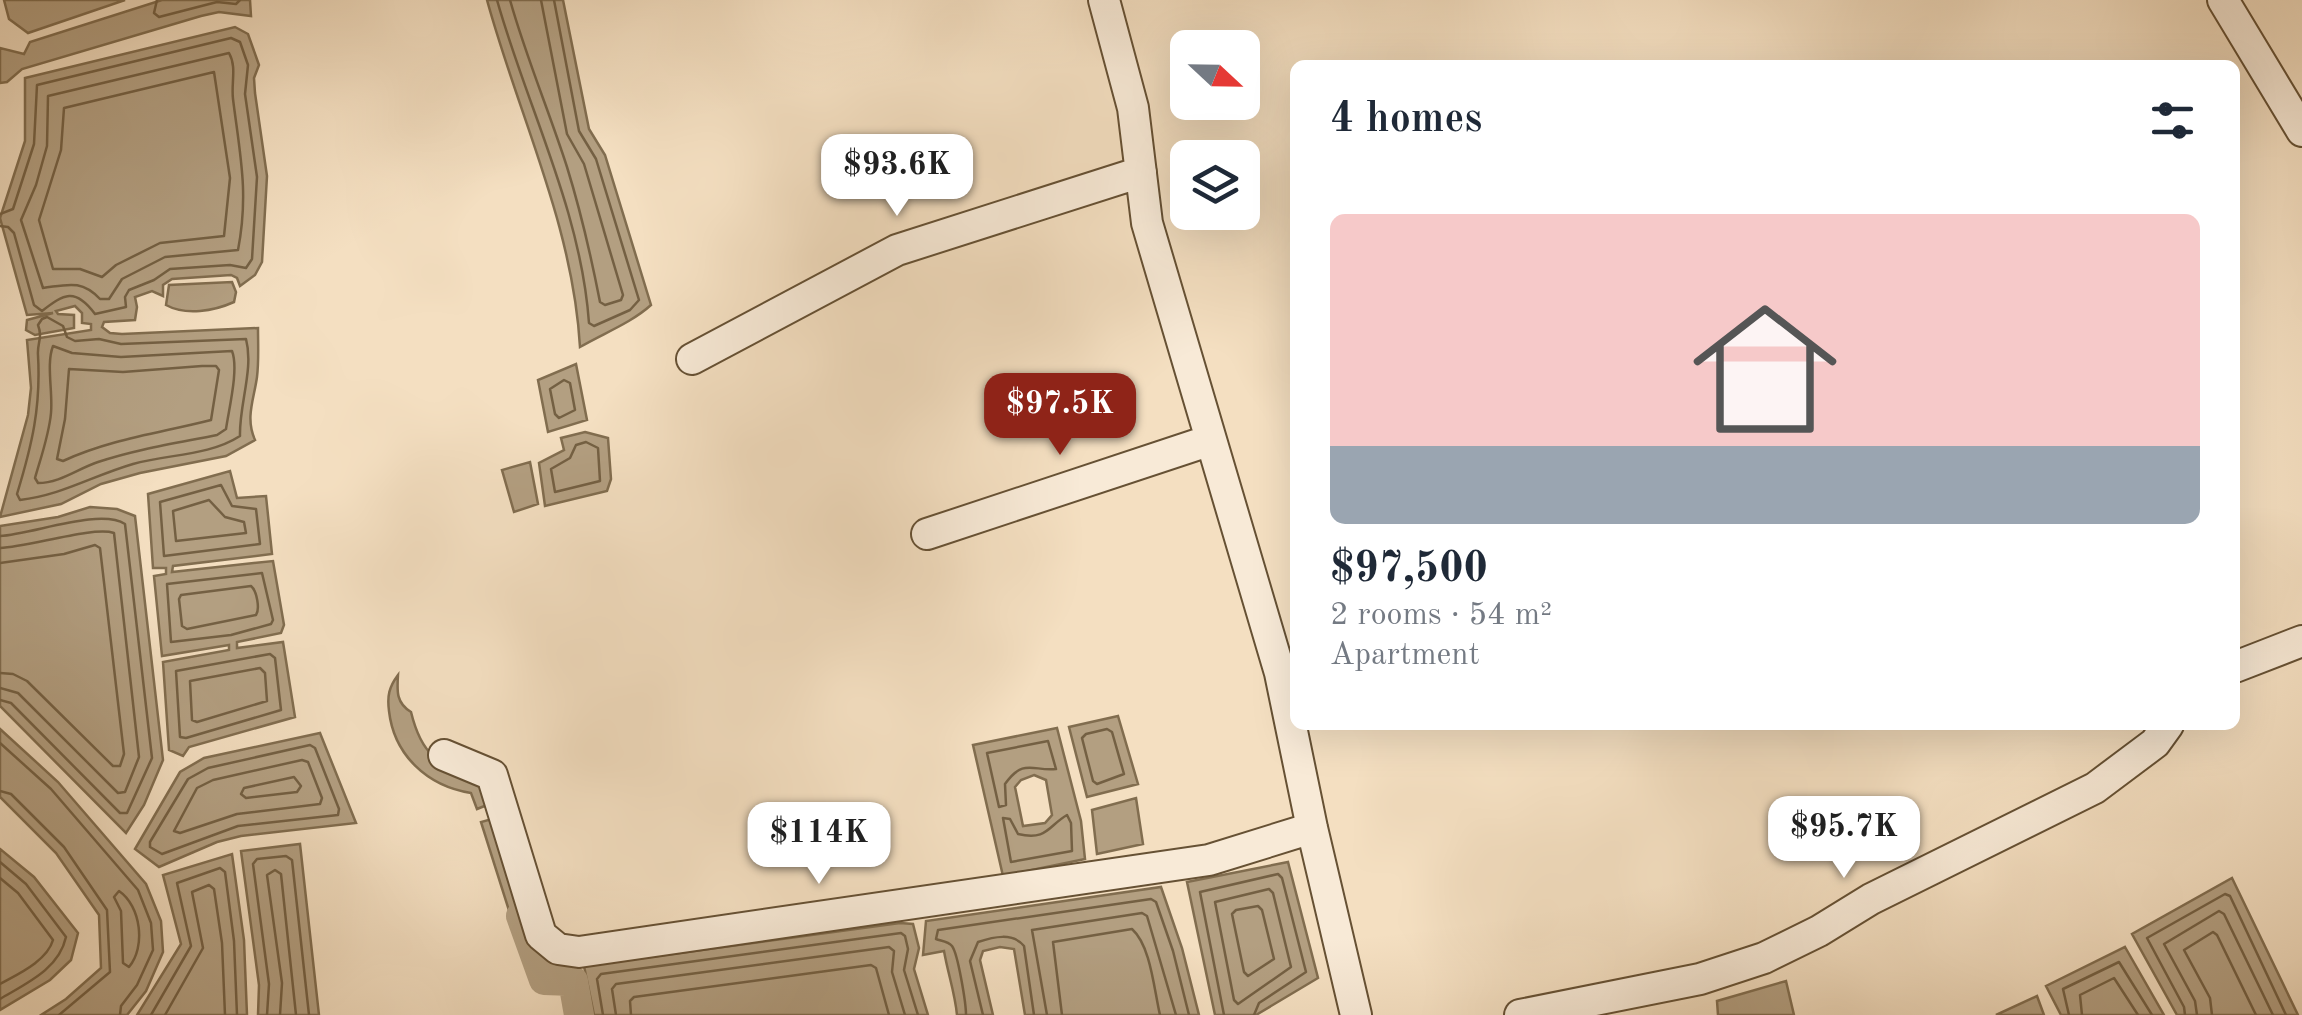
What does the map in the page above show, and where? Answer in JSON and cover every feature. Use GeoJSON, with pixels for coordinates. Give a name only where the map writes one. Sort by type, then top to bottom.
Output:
{"type":"FeatureCollection","features":[{"type":"Feature","properties":{"kind":"street"},"geometry":{"type":"LineString","coordinates":[[1104,0],[1132,108],[1147,223],[1280,673],[1290,721]]}},
{"type":"Feature","properties":{"kind":"street"},"geometry":{"type":"LineString","coordinates":[[2224,0],[2302,131]]}},
{"type":"Feature","properties":{"kind":"street"},"geometry":{"type":"LineString","coordinates":[[692,359],[898,250],[1141,172]]}},
{"type":"Feature","properties":{"kind":"street"},"geometry":{"type":"LineString","coordinates":[[927,534],[1211,440]]}},
{"type":"Feature","properties":{"kind":"street"},"geometry":{"type":"LineString","coordinates":[[2240,665],[2302,641]]}},
{"type":"Feature","properties":{"kind":"street"},"geometry":{"type":"LineString","coordinates":[[1292,730],[1356,1015]]}},
{"type":"Feature","properties":{"kind":"street"},"geometry":{"type":"LineString","coordinates":[[1520,1015],[1700,979],[1764,958],[1871,899],[2095,788],[2155,743],[2164,730]]}},
{"type":"Feature","properties":{"kind":"street"},"geometry":{"type":"LineString","coordinates":[[444,756],[492,775],[540,934],[558,949],[579,952],[1209,860],[1312,828]]}},
{"type":"Feature","properties":{"kind":"water"},"geometry":{"type":"Polygon","coordinates":[[[4,0],[125,0],[28,33],[9,19],[4,0]]]}},
{"type":"Feature","properties":{"kind":"water"},"geometry":{"type":"Polygon","coordinates":[[[162,0],[250,0],[251,16],[219,12],[201,16],[22,69],[0,83],[0,48],[24,54],[30,42],[162,0]]]}},
{"type":"Feature","properties":{"kind":"water"},"geometry":{"type":"Polygon","coordinates":[[[487,0],[563,0],[589,129],[605,155],[651,305],[580,347],[575,302],[556,214],[487,0]]]}},
{"type":"Feature","properties":{"kind":"water"},"geometry":{"type":"Polygon","coordinates":[[[235,27],[248,34],[259,65],[254,78],[255,93],[267,176],[262,262],[255,275],[240,286],[231,275],[172,279],[163,285],[163,296],[152,291],[135,297],[135,320],[104,322],[102,327],[110,333],[122,334],[258,328],[258,371],[250,416],[255,440],[226,456],[140,473],[101,484],[61,504],[0,517],[28,415],[31,388],[27,340],[91,330],[91,324],[82,323],[82,313],[75,306],[56,311],[74,315],[74,328],[35,335],[26,330],[27,320],[53,313],[27,315],[0,218],[25,141],[25,78],[235,27]]]}},
{"type":"Feature","properties":{"kind":"water"},"geometry":{"type":"Polygon","coordinates":[[[232,282],[234,302],[226,305],[191,311],[166,305],[169,285],[232,282]]]}},
{"type":"Feature","properties":{"kind":"water"},"geometry":{"type":"Polygon","coordinates":[[[576,364],[587,420],[548,432],[538,380],[576,364]]]}},
{"type":"Feature","properties":{"kind":"water"},"geometry":{"type":"Polygon","coordinates":[[[585,432],[608,438],[611,479],[607,491],[545,506],[539,463],[564,450],[561,438],[585,432]]]}},
{"type":"Feature","properties":{"kind":"water"},"geometry":{"type":"Polygon","coordinates":[[[530,462],[538,504],[514,512],[502,470],[530,462]]]}},
{"type":"Feature","properties":{"kind":"water"},"geometry":{"type":"Polygon","coordinates":[[[230,471],[237,498],[266,496],[272,554],[173,566],[172,572],[273,561],[284,625],[281,633],[237,642],[237,648],[283,642],[295,717],[189,747],[183,756],[169,750],[163,662],[229,650],[229,645],[162,656],[154,576],[166,574],[166,568],[153,568],[148,494],[230,471]]]}},
{"type":"Feature","properties":{"kind":"water"},"geometry":{"type":"Polygon","coordinates":[[[90,507],[117,509],[135,516],[163,760],[144,805],[126,833],[0,706],[0,526],[58,517],[90,507]]]}},
{"type":"Feature","properties":{"kind":"water"},"geometry":{"type":"Polygon","coordinates":[[[398,675],[400,701],[411,712],[428,750],[445,763],[485,778],[497,801],[477,809],[471,793],[440,783],[415,766],[398,741],[388,706],[398,675]]]}},
{"type":"Feature","properties":{"kind":"water"},"geometry":{"type":"Polygon","coordinates":[[[1118,716],[1138,784],[1087,797],[1069,727],[1118,716]]]}},
{"type":"Feature","properties":{"kind":"water"},"geometry":{"type":"Polygon","coordinates":[[[1057,728],[1081,821],[1085,859],[1003,876],[973,745],[1057,728]],[[1034,775],[1015,787],[1023,826],[1045,823],[1052,815],[1046,780],[1034,775]]]}},
{"type":"Feature","properties":{"kind":"water"},"geometry":{"type":"Polygon","coordinates":[[[0,729],[58,782],[146,884],[161,921],[163,952],[146,991],[127,1015],[41,1015],[101,968],[99,915],[56,853],[0,797],[0,729]]]}},
{"type":"Feature","properties":{"kind":"water"},"geometry":{"type":"Polygon","coordinates":[[[320,733],[356,823],[241,836],[159,867],[135,849],[180,772],[204,758],[320,733]]]}},
{"type":"Feature","properties":{"kind":"water"},"geometry":{"type":"Polygon","coordinates":[[[1136,798],[1143,844],[1097,854],[1092,810],[1136,798]]]}},
{"type":"Feature","properties":{"kind":"water"},"geometry":{"type":"Polygon","coordinates":[[[499,817],[545,952],[524,958],[481,822],[499,817]]]}},
{"type":"Feature","properties":{"kind":"water"},"geometry":{"type":"Polygon","coordinates":[[[300,844],[319,1015],[258,1015],[259,985],[241,851],[300,844]]]}},
{"type":"Feature","properties":{"kind":"water"},"geometry":{"type":"Polygon","coordinates":[[[0,849],[34,877],[78,933],[71,960],[50,980],[0,1010],[0,849]]]}},
{"type":"Feature","properties":{"kind":"water"},"geometry":{"type":"Polygon","coordinates":[[[232,854],[244,940],[247,1015],[137,1015],[181,944],[163,875],[232,854]]]}},
{"type":"Feature","properties":{"kind":"water"},"geometry":{"type":"Polygon","coordinates":[[[1288,862],[1318,978],[1256,1015],[1215,1015],[1187,882],[1288,862]]]}},
{"type":"Feature","properties":{"kind":"water"},"geometry":{"type":"Polygon","coordinates":[[[2232,878],[2298,1015],[2177,1015],[2132,934],[2232,878]]]}},
{"type":"Feature","properties":{"kind":"water"},"geometry":{"type":"Polygon","coordinates":[[[1161,887],[1199,1015],[1025,1015],[1014,949],[1000,947],[983,951],[980,960],[993,1015],[957,1015],[944,951],[923,955],[926,921],[1161,887]]]}},
{"type":"Feature","properties":{"kind":"water"},"geometry":{"type":"Polygon","coordinates":[[[913,924],[919,948],[914,969],[928,1015],[594,1015],[584,966],[913,924]]]}},
{"type":"Feature","properties":{"kind":"water"},"geometry":{"type":"Polygon","coordinates":[[[2125,947],[2164,1015],[2061,1015],[2046,986],[2125,947]]]}},
{"type":"Feature","properties":{"kind":"water"},"geometry":{"type":"Polygon","coordinates":[[[543,967],[555,974],[577,970],[586,1015],[573,1015],[569,989],[550,992],[533,987],[530,968],[543,967]]]}},
{"type":"Feature","properties":{"kind":"water"},"geometry":{"type":"Polygon","coordinates":[[[1786,981],[1794,1015],[1718,1015],[1717,1001],[1786,981]]]}},
{"type":"Feature","properties":{"kind":"water"},"geometry":{"type":"Polygon","coordinates":[[[2037,996],[2044,1015],[1996,1015],[2037,996]]]}},
{"type":"Feature","properties":{"kind":"waterway"},"geometry":{"type":"LineString","coordinates":[[521,916],[544,980],[573,981],[579,1015]]}}]}
